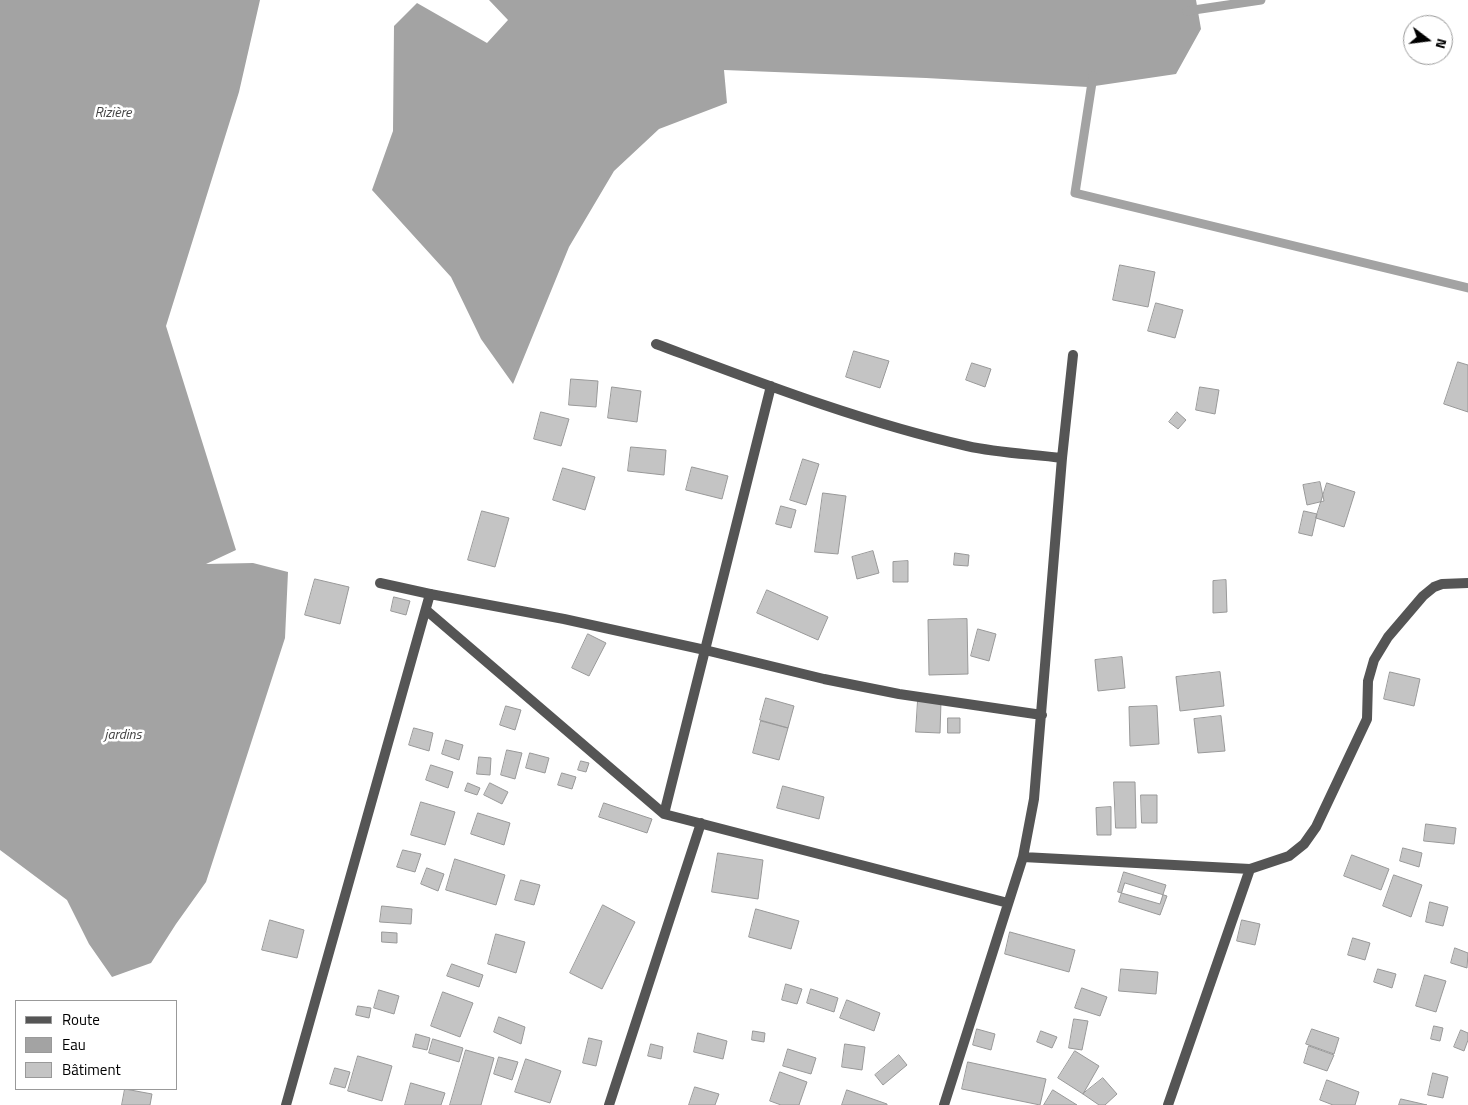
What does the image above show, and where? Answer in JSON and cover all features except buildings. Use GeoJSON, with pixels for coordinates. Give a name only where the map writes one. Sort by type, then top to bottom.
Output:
{"type":"FeatureCollection","features":[{"type":"Feature","properties":{"kind":"street"},"geometry":{"type":"LineString","coordinates":[[656,344],[872,421],[968,446],[1062,458]]}},
{"type":"Feature","properties":{"kind":"street"},"geometry":{"type":"LineString","coordinates":[[944,1105],[1023,857],[1034,799],[1062,458],[1073,355]]}},
{"type":"Feature","properties":{"kind":"street"},"geometry":{"type":"LineString","coordinates":[[664,814],[771,386]]}},
{"type":"Feature","properties":{"kind":"street"},"geometry":{"type":"LineString","coordinates":[[1023,857],[1250,869],[1289,856],[1304,844],[1316,827],[1367,719],[1368,681],[1374,660],[1388,636],[1423,596],[1434,587],[1442,584],[1468,582]]}},
{"type":"Feature","properties":{"kind":"street"},"geometry":{"type":"LineString","coordinates":[[380,583],[564,619],[824,679],[899,694],[1042,714]]}},
{"type":"Feature","properties":{"kind":"street"},"geometry":{"type":"LineString","coordinates":[[286,1105],[430,594]]}},
{"type":"Feature","properties":{"kind":"street"},"geometry":{"type":"LineString","coordinates":[[426,610],[664,814],[1008,903]]}},
{"type":"Feature","properties":{"kind":"street"},"geometry":{"type":"LineString","coordinates":[[609,1105],[700,823]]}},
{"type":"Feature","properties":{"kind":"street"},"geometry":{"type":"LineString","coordinates":[[1168,1105],[1250,869]]}},
{"type":"Feature","properties":{"kind":"water","name":"Rizière"},"geometry":{"type":"Polygon","coordinates":[[[0,0],[260,0],[239,92],[166,326],[236,550],[206,564],[253,563],[288,572],[285,638],[206,882],[151,963],[112,977],[89,944],[67,900],[0,850],[0,0]]]}},
{"type":"Feature","properties":{"kind":"water"},"geometry":{"type":"Polygon","coordinates":[[[489,0],[1196,0],[1201,29],[1176,74],[1088,87],[724,70],[727,103],[659,129],[614,171],[569,247],[513,384],[481,339],[451,277],[372,190],[393,131],[394,26],[417,3],[487,43],[508,20],[489,0]]]}},
{"type":"Feature","properties":{"kind":"waterway"},"geometry":{"type":"LineString","coordinates":[[1187,11],[1261,0]]}},
{"type":"Feature","properties":{"kind":"waterway"},"geometry":{"type":"LineString","coordinates":[[1093,76],[1075,193],[1468,288]]}},
{"type":"Feature","properties":{"kind":"water label","name":"jardins"},"geometry":{"type":"Point","coordinates":[123,736]}}]}
